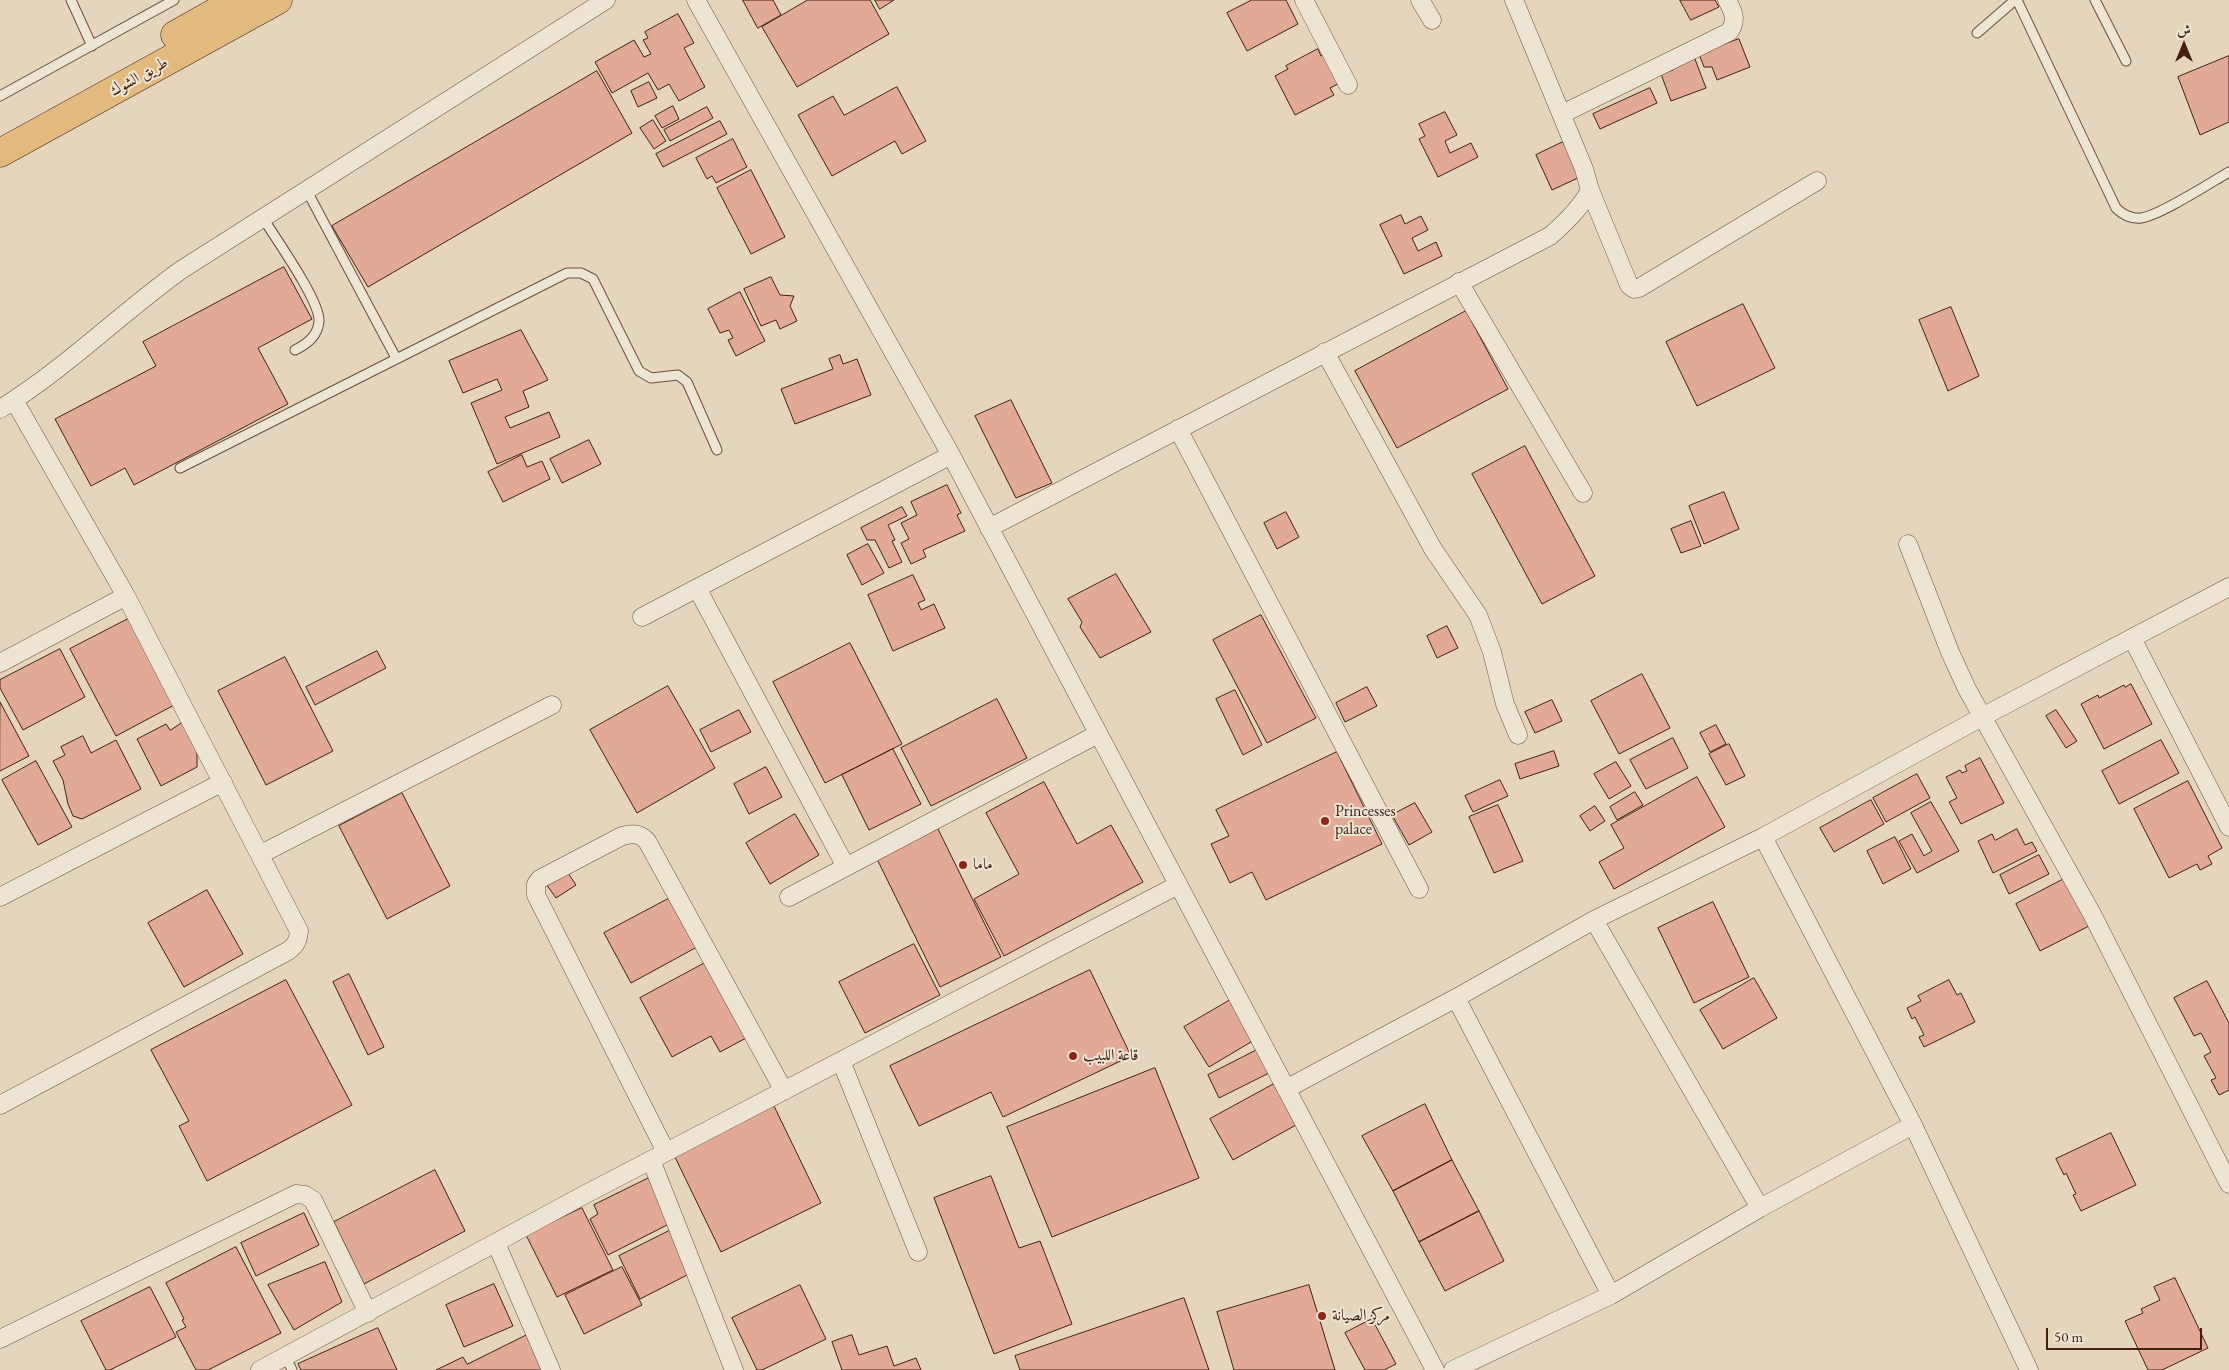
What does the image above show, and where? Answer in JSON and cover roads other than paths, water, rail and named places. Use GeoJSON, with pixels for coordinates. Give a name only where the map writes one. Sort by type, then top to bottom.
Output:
{"type":"FeatureCollection","features":[{"type":"Feature","properties":{"kind":"main road","name":"طريق الشوك"},"geometry":{"type":"LineString","coordinates":[[0,152],[278,0]]}},
{"type":"Feature","properties":{"kind":"main road","name":"طريق الشوك"},"geometry":{"type":"LineString","coordinates":[[0,131],[106,75],[221,5]]}},
{"type":"Feature","properties":{"kind":"street"},"geometry":{"type":"LineString","coordinates":[[0,1105],[295,946],[299,931],[224,782],[126,596],[7,405],[95,338],[143,297],[181,270],[606,0]]}},
{"type":"Feature","properties":{"kind":"street"},"geometry":{"type":"LineString","coordinates":[[696,0],[950,455],[1435,1370]]}},
{"type":"Feature","properties":{"kind":"street"},"geometry":{"type":"LineString","coordinates":[[1304,0],[1348,86]]}},
{"type":"Feature","properties":{"kind":"street"},"geometry":{"type":"LineString","coordinates":[[1420,0],[1432,20]]}},
{"type":"Feature","properties":{"kind":"street"},"geometry":{"type":"LineString","coordinates":[[1514,0],[1562,114],[1584,169],[1590,190],[1629,285],[1634,289],[1670,271],[1816,181]]}},
{"type":"Feature","properties":{"kind":"street"},"geometry":{"type":"LineString","coordinates":[[1562,114],[1729,32],[1732,28],[1734,17],[1726,0]]}},
{"type":"Feature","properties":{"kind":"street"},"geometry":{"type":"LineString","coordinates":[[989,528],[1550,236],[1565,223],[1586,198],[1590,190]]}},
{"type":"Feature","properties":{"kind":"street"},"geometry":{"type":"LineString","coordinates":[[1460,282],[1583,493]]}},
{"type":"Feature","properties":{"kind":"street"},"geometry":{"type":"LineString","coordinates":[[1325,352],[1433,549],[1478,615],[1492,652],[1505,704],[1518,735]]}},
{"type":"Feature","properties":{"kind":"street"},"geometry":{"type":"LineString","coordinates":[[1178,429],[1419,889]]}},
{"type":"Feature","properties":{"kind":"street"},"geometry":{"type":"LineString","coordinates":[[642,617],[950,455]]}},
{"type":"Feature","properties":{"kind":"street"},"geometry":{"type":"LineString","coordinates":[[1908,544],[1950,652],[1982,717],[2092,914],[2229,1184]]}},
{"type":"Feature","properties":{"kind":"street"},"geometry":{"type":"LineString","coordinates":[[1286,1090],[1456,998],[1594,920],[1763,837],[1982,717],[2229,587]]}},
{"type":"Feature","properties":{"kind":"street"},"geometry":{"type":"LineString","coordinates":[[697,588],[846,867]]}},
{"type":"Feature","properties":{"kind":"street"},"geometry":{"type":"LineString","coordinates":[[0,663],[126,596]]}},
{"type":"Feature","properties":{"kind":"street"},"geometry":{"type":"LineString","coordinates":[[2132,638],[2229,827]]}},
{"type":"Feature","properties":{"kind":"street"},"geometry":{"type":"LineString","coordinates":[[261,854],[552,705]]}},
{"type":"Feature","properties":{"kind":"street"},"geometry":{"type":"LineString","coordinates":[[789,897],[1098,734]]}},
{"type":"Feature","properties":{"kind":"street"},"geometry":{"type":"LineString","coordinates":[[0,897],[224,782]]}},
{"type":"Feature","properties":{"kind":"street"},"geometry":{"type":"LineString","coordinates":[[734,1370],[659,1156],[536,895],[536,884],[540,879],[622,836],[642,835],[784,1091]]}},
{"type":"Feature","properties":{"kind":"street"},"geometry":{"type":"LineString","coordinates":[[1763,837],[1913,1125],[2029,1370]]}},
{"type":"Feature","properties":{"kind":"street"},"geometry":{"type":"LineString","coordinates":[[260,1370],[289,1363],[368,1313],[496,1243],[1178,885]]}},
{"type":"Feature","properties":{"kind":"street"},"geometry":{"type":"LineString","coordinates":[[1594,920],[1760,1208]]}},
{"type":"Feature","properties":{"kind":"street"},"geometry":{"type":"LineString","coordinates":[[1456,998],[1611,1295]]}},
{"type":"Feature","properties":{"kind":"street"},"geometry":{"type":"LineString","coordinates":[[841,1061],[918,1252]]}},
{"type":"Feature","properties":{"kind":"street"},"geometry":{"type":"LineString","coordinates":[[1453,1370],[1611,1295],[1760,1208],[1913,1125]]}},
{"type":"Feature","properties":{"kind":"street"},"geometry":{"type":"LineString","coordinates":[[0,1339],[296,1194],[305,1195],[313,1200],[368,1313]]}},
{"type":"Feature","properties":{"kind":"street"},"geometry":{"type":"LineString","coordinates":[[496,1243],[551,1370]]}},
{"type":"Feature","properties":{"kind":"lane"},"geometry":{"type":"LineString","coordinates":[[71,0],[92,46]]}},
{"type":"Feature","properties":{"kind":"lane"},"geometry":{"type":"LineString","coordinates":[[0,96],[174,0]]}},
{"type":"Feature","properties":{"kind":"lane"},"geometry":{"type":"LineString","coordinates":[[1977,33],[2016,0],[2116,208],[2121,213],[2132,218],[2149,216],[2229,172]]}},
{"type":"Feature","properties":{"kind":"lane"},"geometry":{"type":"LineString","coordinates":[[2095,0],[2126,61]]}},
{"type":"Feature","properties":{"kind":"lane"},"geometry":{"type":"LineString","coordinates":[[307,191],[396,358]]}},
{"type":"Feature","properties":{"kind":"lane"},"geometry":{"type":"LineString","coordinates":[[263,218],[312,298],[319,315],[316,332],[311,340],[295,350]]}},
{"type":"Feature","properties":{"kind":"lane"},"geometry":{"type":"LineString","coordinates":[[180,468],[553,278],[567,273],[581,273],[593,279],[639,371],[651,378],[678,375],[687,382],[718,450]]}},
{"type":"Feature","properties":{"kind":"place","name":"Princesses palace"},"geometry":{"type":"Point","coordinates":[1325,821]}},
{"type":"Feature","properties":{"kind":"place","name":"ماما"},"geometry":{"type":"Point","coordinates":[963,865]}},
{"type":"Feature","properties":{"kind":"place","name":"قاعة اللبيب"},"geometry":{"type":"Point","coordinates":[1073,1056]}},
{"type":"Feature","properties":{"kind":"place","name":"مركز الصيانة"},"geometry":{"type":"Point","coordinates":[1322,1316]}}]}
